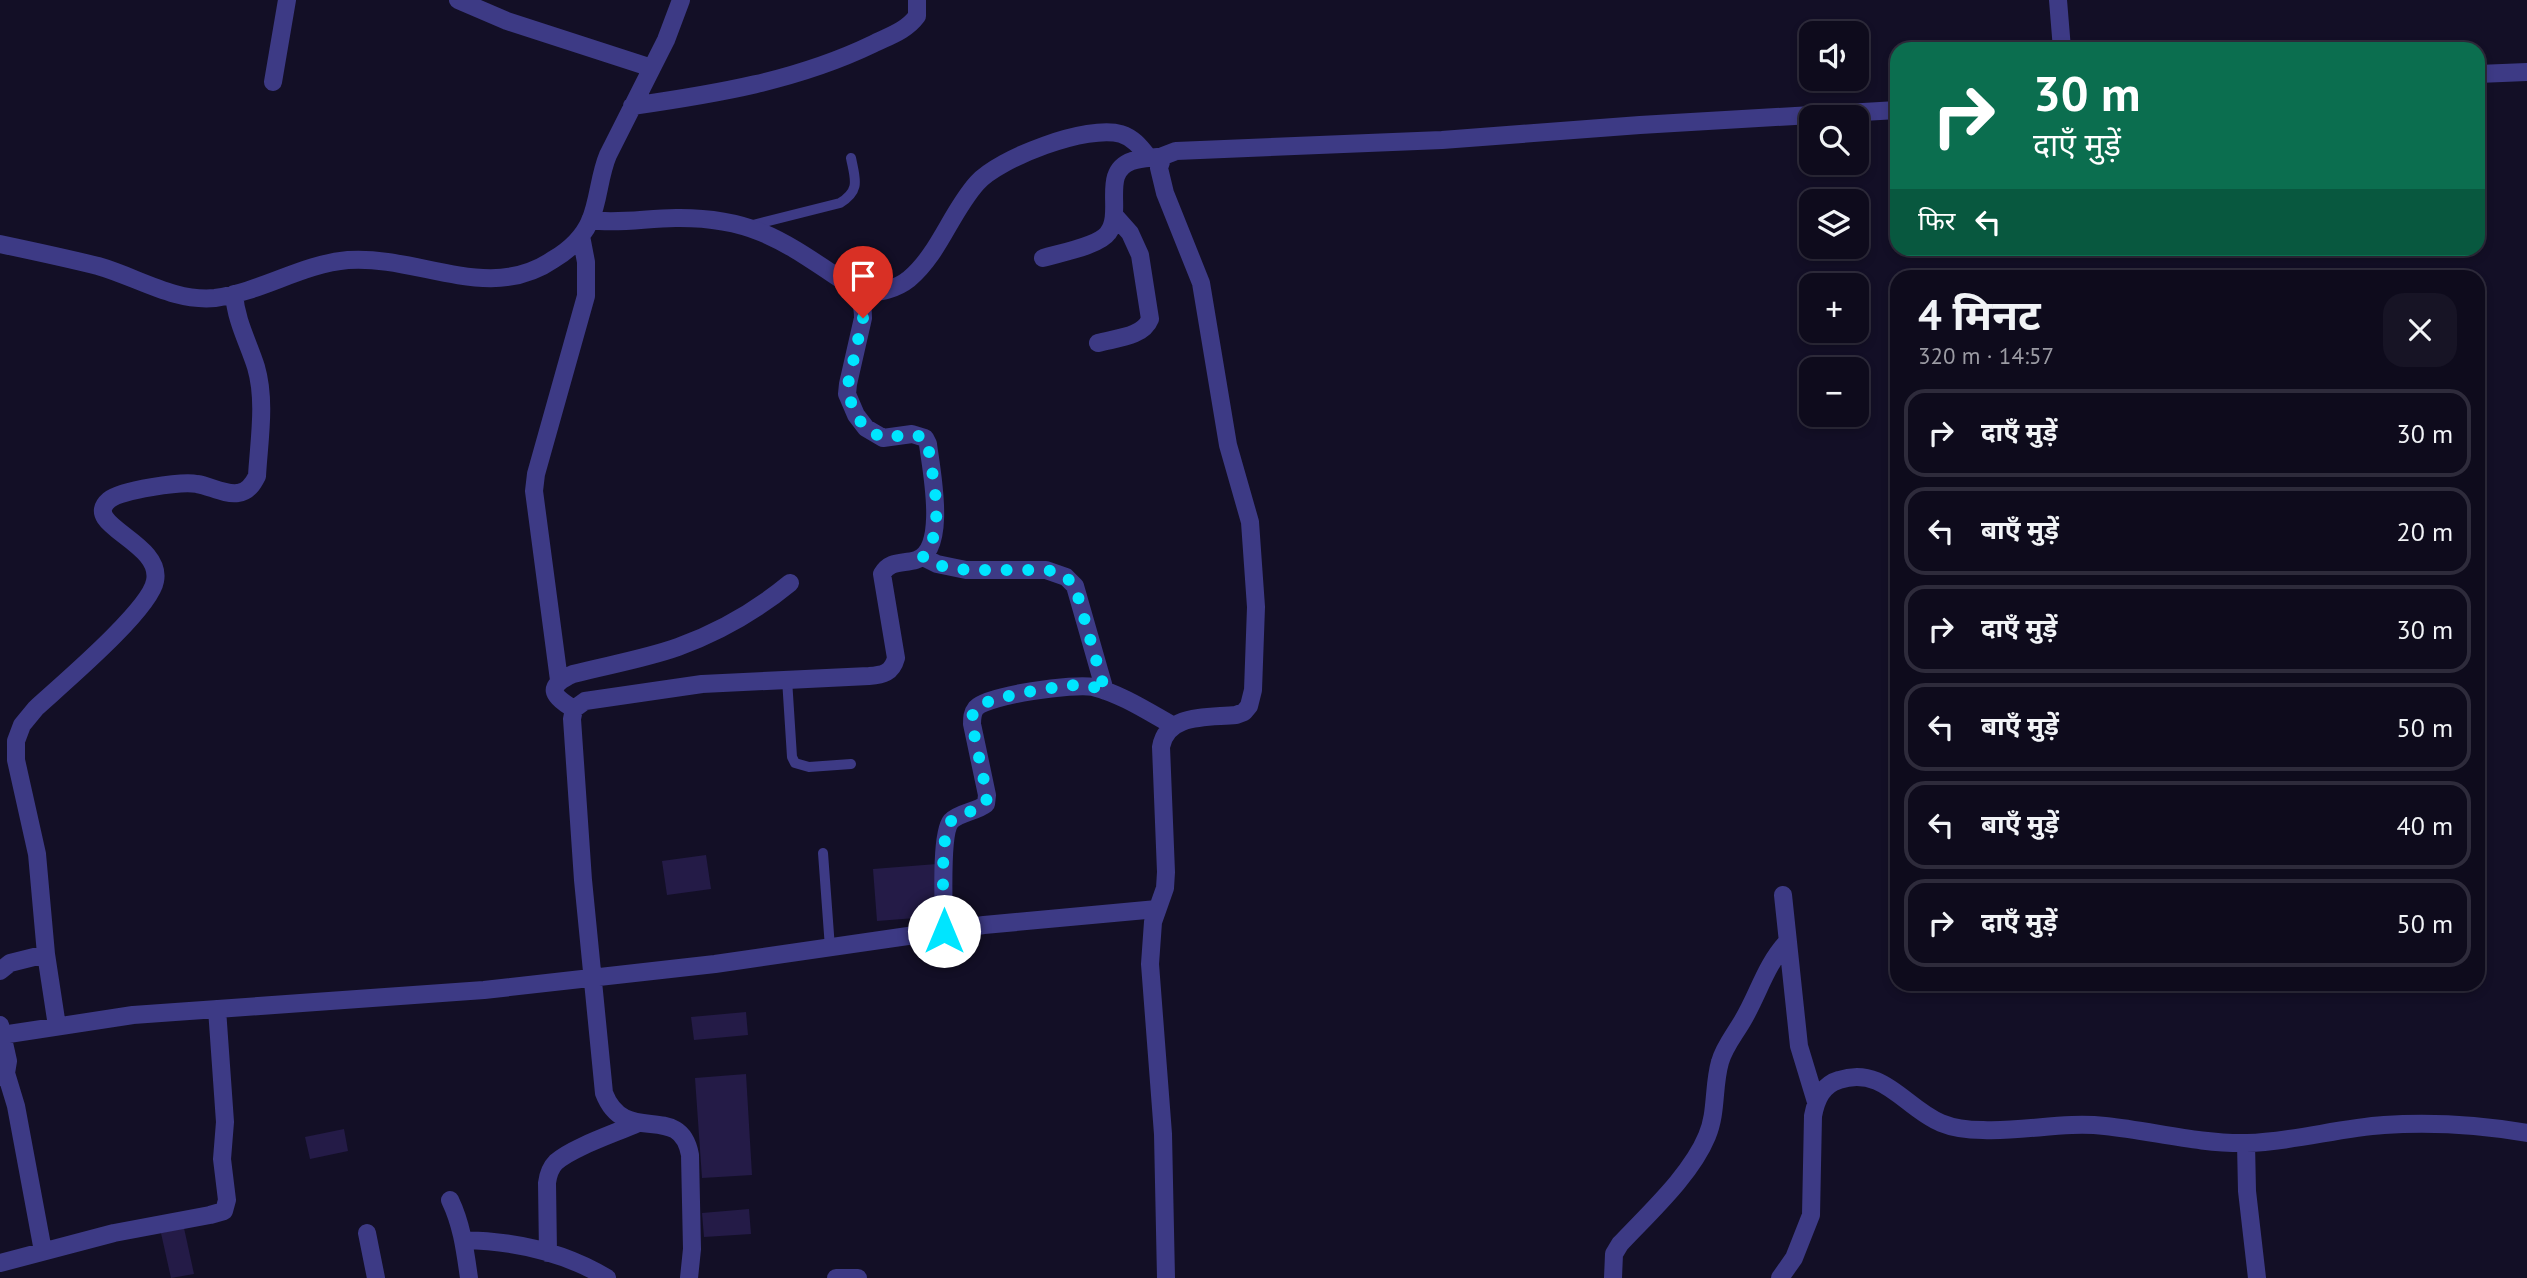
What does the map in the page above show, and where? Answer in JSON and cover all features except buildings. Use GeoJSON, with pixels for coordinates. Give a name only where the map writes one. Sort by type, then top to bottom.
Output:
{"type":"FeatureCollection","features":[{"type":"Feature","properties":{"kind":"street"},"geometry":{"type":"LineString","coordinates":[[273,82],[287,0]]}},
{"type":"Feature","properties":{"kind":"street"},"geometry":{"type":"LineString","coordinates":[[458,0],[507,21],[652,68]]}},
{"type":"Feature","properties":{"kind":"street"},"geometry":{"type":"LineString","coordinates":[[0,244],[99,267],[169,293],[213,298],[346,260],[373,260],[493,279],[520,276],[543,267],[565,252],[581,236],[590,220],[600,173],[666,40],[681,0]]}},
{"type":"Feature","properties":{"kind":"street"},"geometry":{"type":"LineString","coordinates":[[632,106],[710,95],[818,67],[906,29],[917,16],[917,0]]}},
{"type":"Feature","properties":{"kind":"street"},"geometry":{"type":"LineString","coordinates":[[2058,0],[2061,42]]}},
{"type":"Feature","properties":{"kind":"street"},"geometry":{"type":"LineString","coordinates":[[2485,74],[2527,72]]}},
{"type":"Feature","properties":{"kind":"street"},"geometry":{"type":"LineString","coordinates":[[1044,258],[1098,241],[1108,235],[1114,215],[1115,178],[1119,170],[1133,161],[1176,150],[1442,140],[1890,110]]}},
{"type":"Feature","properties":{"kind":"street"},"geometry":{"type":"LineString","coordinates":[[859,295],[887,291],[910,278],[922,265],[976,183],[1000,164],[1062,140],[1108,132],[1128,136],[1156,157],[1165,193],[1201,283],[1228,445],[1250,522],[1256,607],[1253,690],[1249,706],[1236,715],[1182,720],[1166,731],[1161,747],[1166,872],[1165,888],[1153,922],[1150,964],[1163,1133],[1166,1278]]}},
{"type":"Feature","properties":{"kind":"street"},"geometry":{"type":"LineString","coordinates":[[1098,342],[1140,331],[1147,326],[1150,319],[1140,255],[1130,233],[1114,215]]}},
{"type":"Feature","properties":{"kind":"street"},"geometry":{"type":"LineString","coordinates":[[573,709],[585,701],[702,684],[869,676],[888,672],[894,666],[896,658],[882,574],[891,564],[923,557],[929,550],[936,523],[928,444],[925,438],[912,434],[883,438],[874,434],[856,415],[848,394],[863,318],[863,305],[851,286],[780,240],[749,226],[724,220],[680,218],[639,218],[617,222],[590,220]]}},
{"type":"Feature","properties":{"kind":"street"},"geometry":{"type":"LineString","coordinates":[[559,680],[534,491],[536,474],[586,296],[587,270],[581,236]]}},
{"type":"Feature","properties":{"kind":"street"},"geometry":{"type":"LineString","coordinates":[[57,1026],[46,954],[37,854],[16,760],[16,741],[22,725],[36,708],[136,613],[155,584],[157,570],[153,561],[140,547],[108,523],[103,515],[107,502],[124,493],[185,483],[240,493],[254,483],[257,476],[260,395],[256,368],[235,310],[234,294]]}},
{"type":"Feature","properties":{"kind":"street"},"geometry":{"type":"LineString","coordinates":[[923,557],[937,565],[966,570],[1046,570],[1066,577],[1075,586],[1105,691]]}},
{"type":"Feature","properties":{"kind":"street"},"geometry":{"type":"LineString","coordinates":[[573,709],[554,694],[559,680],[676,648],[718,631],[767,602],[790,583]]}},
{"type":"Feature","properties":{"kind":"street"},"geometry":{"type":"LineString","coordinates":[[944,931],[945,832],[954,818],[979,810],[986,804],[987,795],[972,724],[972,715],[976,709],[990,701],[1049,688],[1082,685],[1117,695],[1172,725]]}},
{"type":"Feature","properties":{"kind":"street"},"geometry":{"type":"LineString","coordinates":[[573,709],[583,880],[604,1093],[608,1104],[624,1119],[677,1129],[687,1141],[690,1155],[692,1248],[689,1278]]}},
{"type":"Feature","properties":{"kind":"street"},"geometry":{"type":"LineString","coordinates":[[1783,895],[1799,1045],[1816,1102]]}},
{"type":"Feature","properties":{"kind":"street"},"geometry":{"type":"LineString","coordinates":[[43,1251],[16,1106],[3,1075],[8,1061],[1,1030],[57,1026],[133,1015],[484,990],[830,948],[1051,917],[1157,909]]}},
{"type":"Feature","properties":{"kind":"street"},"geometry":{"type":"LineString","coordinates":[[1613,1278],[1614,1254],[1620,1244],[1684,1173],[1708,1135],[1713,1117],[1720,1059],[1750,1007],[1764,975],[1787,942]]}},
{"type":"Feature","properties":{"kind":"street"},"geometry":{"type":"LineString","coordinates":[[0,971],[10,963],[46,954]]}},
{"type":"Feature","properties":{"kind":"street"},"geometry":{"type":"LineString","coordinates":[[0,1263],[114,1233],[224,1211],[227,1200],[222,1159],[225,1122],[217,1009]]}},
{"type":"Feature","properties":{"kind":"street"},"geometry":{"type":"LineString","coordinates":[[1780,1278],[1794,1258],[1811,1215],[1813,1116],[1816,1102],[1823,1089],[1835,1081],[1851,1076],[1872,1078],[1895,1089],[1927,1115],[1943,1124],[1983,1130],[2103,1126],[2197,1140],[2246,1143],[2384,1125],[2430,1124],[2527,1133]]}},
{"type":"Feature","properties":{"kind":"street"},"geometry":{"type":"LineString","coordinates":[[548,1253],[549,1172],[566,1156],[638,1123]]}},
{"type":"Feature","properties":{"kind":"street"},"geometry":{"type":"LineString","coordinates":[[2246,1143],[2247,1191],[2257,1278]]}},
{"type":"Feature","properties":{"kind":"street"},"geometry":{"type":"LineString","coordinates":[[450,1200],[464,1240],[469,1278]]}},
{"type":"Feature","properties":{"kind":"street"},"geometry":{"type":"LineString","coordinates":[[367,1233],[376,1278]]}},
{"type":"Feature","properties":{"kind":"street"},"geometry":{"type":"LineString","coordinates":[[464,1240],[507,1242],[548,1253],[594,1270],[607,1278]]}},
{"type":"Feature","properties":{"kind":"street"},"geometry":{"type":"LineString","coordinates":[[836,1278],[858,1278]]}},
{"type":"Feature","properties":{"kind":"lane"},"geometry":{"type":"LineString","coordinates":[[749,226],[840,203],[850,197],[855,183],[851,158]]}},
{"type":"Feature","properties":{"kind":"lane"},"geometry":{"type":"LineString","coordinates":[[787,679],[792,757],[795,763],[809,767],[850,764]]}},
{"type":"Feature","properties":{"kind":"lane"},"geometry":{"type":"LineString","coordinates":[[824,853],[830,948]]}},
{"type":"Feature","properties":{"kind":"route"},"geometry":{"type":"LineString","coordinates":[[863,318],[848,394],[856,415],[866,429],[874,434],[883,438],[912,434],[925,438],[928,444],[936,523],[929,550],[923,557],[937,565],[966,570],[1046,570],[1066,577],[1075,586],[1105,691],[1082,685],[1049,688],[990,701],[976,709],[972,715],[972,724],[986,785],[986,804],[979,810],[954,818],[945,832],[944,931]]}}]}
